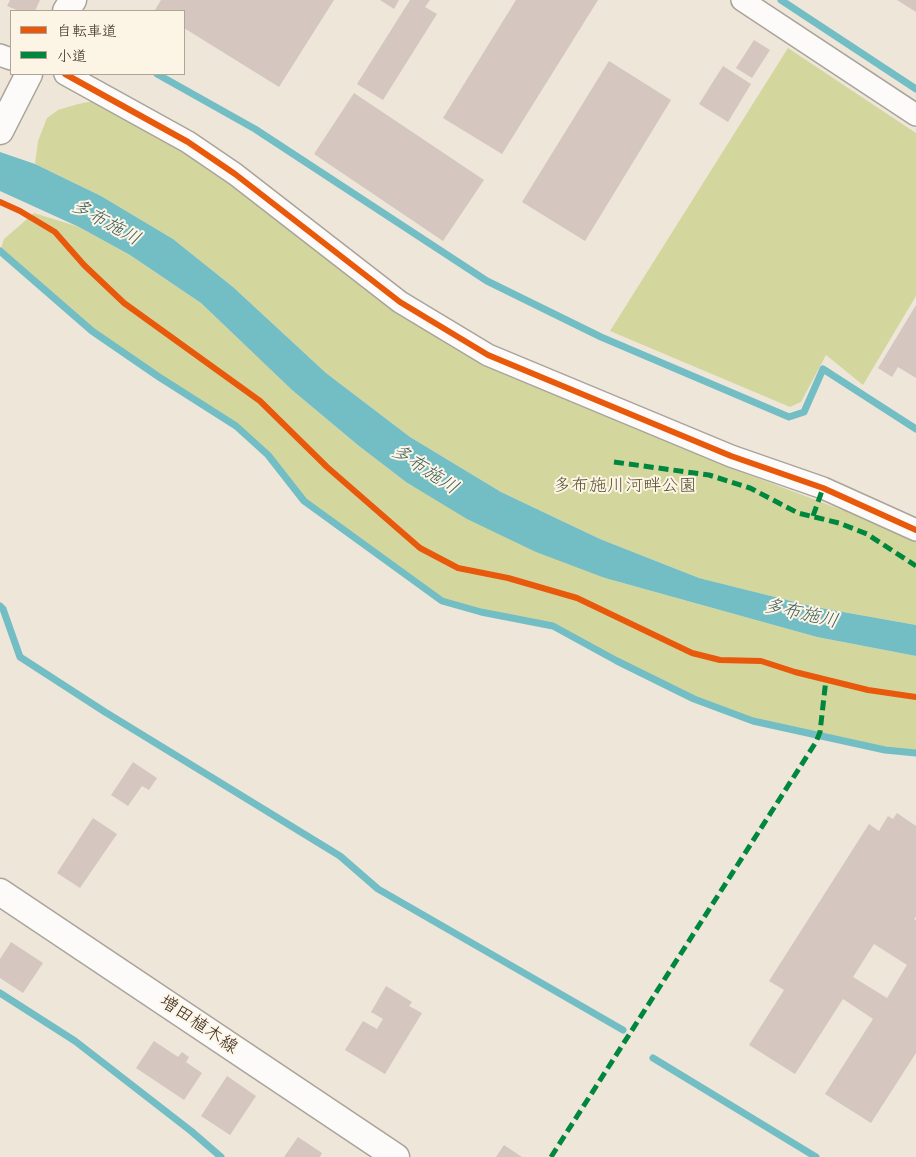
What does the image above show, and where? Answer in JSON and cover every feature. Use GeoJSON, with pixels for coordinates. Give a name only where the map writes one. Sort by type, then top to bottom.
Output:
{"type":"FeatureCollection","features":[{"type":"Feature","properties":{"kind":"street"},"geometry":{"type":"LineString","coordinates":[[742,0],[916,116]]}},
{"type":"Feature","properties":{"kind":"street"},"geometry":{"type":"LineString","coordinates":[[0,131],[28,75]]}},
{"type":"Feature","properties":{"kind":"street"},"geometry":{"type":"LineString","coordinates":[[67,75],[188,142],[235,174],[400,302],[488,355],[731,456],[823,488],[916,530]]}},
{"type":"Feature","properties":{"kind":"street","name":"増田植木線"},"geometry":{"type":"LineString","coordinates":[[0,892],[396,1157]]}},
{"type":"Feature","properties":{"kind":"green space"},"geometry":{"type":"Polygon","coordinates":[[[788,48],[916,133],[916,296],[863,385],[826,355],[801,402],[790,407],[610,331],[788,48]]]}},
{"type":"Feature","properties":{"kind":"green space","name":"多布施川河畔公園"},"geometry":{"type":"Polygon","coordinates":[[[94,101],[214,161],[396,304],[617,417],[723,465],[837,508],[916,535],[916,625],[815,607],[699,578],[600,539],[501,492],[410,437],[326,373],[233,287],[173,239],[101,196],[35,164],[38,141],[47,118],[58,110],[94,101]]]}},
{"type":"Feature","properties":{"kind":"green space"},"geometry":{"type":"Polygon","coordinates":[[[34,213],[79,227],[130,255],[201,303],[292,390],[359,446],[406,482],[605,578],[817,637],[916,656],[916,753],[885,750],[753,721],[694,699],[617,661],[553,626],[481,612],[442,601],[304,501],[268,455],[236,426],[159,377],[92,331],[0,251],[4,239],[34,213]]]}},
{"type":"Feature","properties":{"kind":"water","name":"多布施川"},"geometry":{"type":"Polygon","coordinates":[[[0,152],[35,164],[101,196],[173,239],[233,287],[326,373],[410,437],[501,492],[600,539],[699,578],[815,607],[916,625],[916,656],[817,637],[605,578],[536,552],[467,519],[406,482],[359,446],[292,390],[201,303],[130,255],[79,227],[0,191],[0,152]]]}},
{"type":"Feature","properties":{"kind":"building"},"geometry":{"type":"Polygon","coordinates":[[[10,0],[40,0],[35,10],[17,10],[7,6],[10,0]]]}},
{"type":"Feature","properties":{"kind":"building"},"geometry":{"type":"Polygon","coordinates":[[[161,0],[334,0],[279,87],[185,29],[185,10],[155,10],[161,0]]]}},
{"type":"Feature","properties":{"kind":"building"},"geometry":{"type":"Polygon","coordinates":[[[380,0],[399,0],[394,9],[380,0]]]}},
{"type":"Feature","properties":{"kind":"building"},"geometry":{"type":"Polygon","coordinates":[[[410,0],[430,0],[425,7],[437,14],[383,100],[357,84],[410,0]]]}},
{"type":"Feature","properties":{"kind":"building"},"geometry":{"type":"Polygon","coordinates":[[[516,0],[598,0],[502,154],[443,118],[516,0]]]}},
{"type":"Feature","properties":{"kind":"building"},"geometry":{"type":"Polygon","coordinates":[[[897,0],[916,0],[916,12],[897,0]]]}},
{"type":"Feature","properties":{"kind":"building"},"geometry":{"type":"Polygon","coordinates":[[[754,40],[770,50],[752,78],[736,68],[754,40]]]}},
{"type":"Feature","properties":{"kind":"building"},"geometry":{"type":"Polygon","coordinates":[[[609,61],[671,100],[585,241],[522,202],[609,61]]]}},
{"type":"Feature","properties":{"kind":"building"},"geometry":{"type":"Polygon","coordinates":[[[723,66],[751,84],[728,122],[699,104],[723,66]]]}},
{"type":"Feature","properties":{"kind":"building"},"geometry":{"type":"Polygon","coordinates":[[[354,93],[484,180],[443,241],[314,154],[354,93]]]}},
{"type":"Feature","properties":{"kind":"building"},"geometry":{"type":"Polygon","coordinates":[[[916,305],[916,378],[898,367],[892,377],[878,368],[916,305]]]}},
{"type":"Feature","properties":{"kind":"building"},"geometry":{"type":"Polygon","coordinates":[[[133,762],[157,778],[149,790],[142,786],[128,806],[111,795],[133,762]]]}},
{"type":"Feature","properties":{"kind":"building"},"geometry":{"type":"Polygon","coordinates":[[[897,813],[916,826],[916,917],[914,919],[916,920],[916,1053],[871,1123],[825,1094],[873,1019],[843,999],[795,1074],[749,1045],[784,990],[769,981],[869,824],[879,831],[888,816],[893,819],[897,813]],[[874,944],[853,977],[887,998],[907,965],[874,944]]]}},
{"type":"Feature","properties":{"kind":"building"},"geometry":{"type":"Polygon","coordinates":[[[93,818],[117,834],[80,888],[57,873],[93,818]]]}},
{"type":"Feature","properties":{"kind":"building"},"geometry":{"type":"Polygon","coordinates":[[[11,942],[43,963],[23,993],[0,978],[0,959],[11,942]]]}},
{"type":"Feature","properties":{"kind":"building"},"geometry":{"type":"Polygon","coordinates":[[[386,986],[412,1002],[409,1006],[422,1013],[385,1074],[345,1050],[363,1021],[377,1029],[383,1019],[371,1012],[386,986]]]}},
{"type":"Feature","properties":{"kind":"building"},"geometry":{"type":"Polygon","coordinates":[[[154,1041],[178,1057],[182,1052],[189,1057],[186,1062],[202,1073],[184,1100],[136,1068],[154,1041]]]}},
{"type":"Feature","properties":{"kind":"building"},"geometry":{"type":"Polygon","coordinates":[[[227,1076],[256,1096],[230,1135],[201,1116],[227,1076]]]}},
{"type":"Feature","properties":{"kind":"building"},"geometry":{"type":"Polygon","coordinates":[[[298,1137],[322,1153],[320,1157],[284,1157],[298,1137]]]}},
{"type":"Feature","properties":{"kind":"building"},"geometry":{"type":"Polygon","coordinates":[[[504,1145],[522,1157],[496,1157],[504,1145]]]}},
{"type":"Feature","properties":{"kind":"waterway"},"geometry":{"type":"LineString","coordinates":[[781,0],[916,89]]}},
{"type":"Feature","properties":{"kind":"waterway"},"geometry":{"type":"LineString","coordinates":[[159,75],[255,129],[487,281],[601,337],[789,417],[804,412],[823,369],[916,429]]}},
{"type":"Feature","properties":{"kind":"waterway"},"geometry":{"type":"LineString","coordinates":[[0,251],[92,331],[159,377],[236,426],[268,455],[304,501],[442,601],[481,612],[553,626],[617,661],[694,699],[753,721],[885,750],[916,753]]}},
{"type":"Feature","properties":{"kind":"waterway"},"geometry":{"type":"LineString","coordinates":[[0,606],[3,609],[20,657],[105,712],[340,856],[378,889],[623,1030]]}},
{"type":"Feature","properties":{"kind":"waterway"},"geometry":{"type":"LineString","coordinates":[[0,993],[75,1041],[191,1131],[221,1157]]}},
{"type":"Feature","properties":{"kind":"waterway"},"geometry":{"type":"LineString","coordinates":[[653,1058],[816,1157]]}},
{"type":"Feature","properties":{"kind":"marked path"},"geometry":{"type":"LineString","coordinates":[[614,462],[709,475],[750,488],[798,513],[839,523],[867,534],[916,566]]}},
{"type":"Feature","properties":{"kind":"marked path"},"geometry":{"type":"LineString","coordinates":[[813,516],[823,488]]}},
{"type":"Feature","properties":{"kind":"marked path"},"geometry":{"type":"LineString","coordinates":[[551,1157],[816,742],[820,732],[826,679]]}},
{"type":"Feature","properties":{"kind":"cycle path"},"geometry":{"type":"LineString","coordinates":[[67,75],[188,142],[235,174],[400,302],[488,355],[731,456],[823,488],[916,530]]}},
{"type":"Feature","properties":{"kind":"cycle path"},"geometry":{"type":"LineString","coordinates":[[0,202],[20,211],[55,232],[84,265],[124,303],[260,401],[327,467],[420,548],[458,568],[508,578],[577,598],[692,653],[720,660],[761,661],[795,672],[868,690],[916,697]]}}]}
